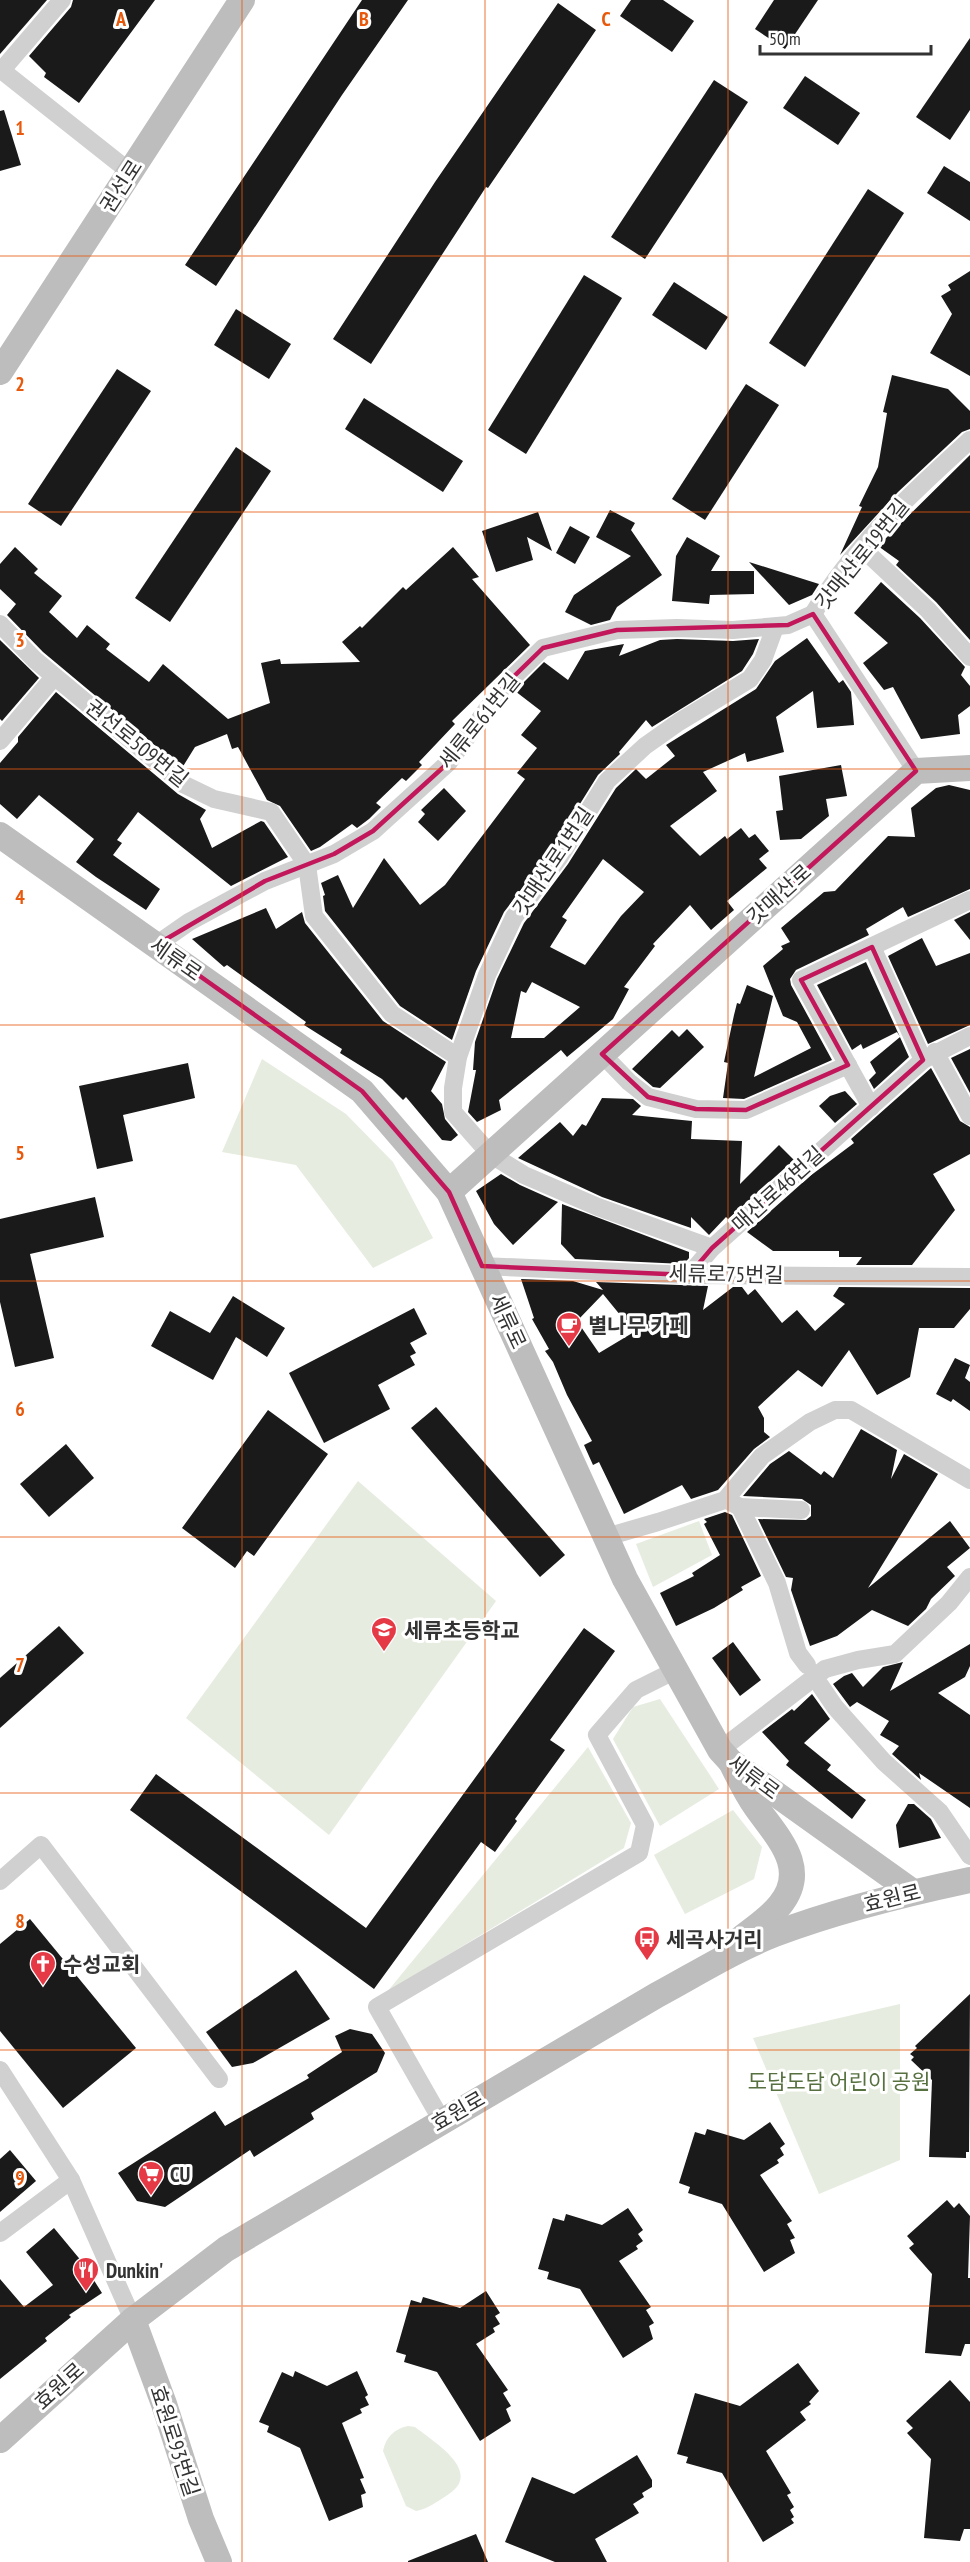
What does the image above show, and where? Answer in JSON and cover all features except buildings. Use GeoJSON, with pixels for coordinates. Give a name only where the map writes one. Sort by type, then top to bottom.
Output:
{"type":"FeatureCollection","features":[{"type":"Feature","properties":{"kind":"street"},"geometry":{"type":"LineString","coordinates":[[62,0],[1,70],[130,172]]}},
{"type":"Feature","properties":{"kind":"street","name":"권선로"},"geometry":{"type":"LineString","coordinates":[[0,372],[240,3]]}},
{"type":"Feature","properties":{"kind":"street","name":"갓매산로19번길"},"geometry":{"type":"LineString","coordinates":[[916,771],[813,614],[828,590],[901,503],[970,440]]}},
{"type":"Feature","properties":{"kind":"street"},"geometry":{"type":"LineString","coordinates":[[862,548],[928,610],[970,657]]}},
{"type":"Feature","properties":{"kind":"street","name":"세류로61번길"},"geometry":{"type":"LineString","coordinates":[[156,945],[189,922],[265,881],[334,854],[363,837],[398,810],[449,762],[503,687],[543,648],[617,630],[677,628],[733,630],[775,627],[788,625],[813,614]]}},
{"type":"Feature","properties":{"kind":"street","name":"권선로509번길"},"geometry":{"type":"LineString","coordinates":[[0,624],[35,660],[186,785],[214,799],[271,812],[307,865]]}},
{"type":"Feature","properties":{"kind":"street","name":"갓매산로1번길"},"geometry":{"type":"LineString","coordinates":[[490,1155],[453,1112],[453,1088],[458,1057],[487,975],[514,916],[559,858],[607,781],[645,746],[679,722],[750,680],[763,660],[775,627]]}},
{"type":"Feature","properties":{"kind":"street"},"geometry":{"type":"LineString","coordinates":[[0,741],[54,676]]}},
{"type":"Feature","properties":{"kind":"street"},"geometry":{"type":"LineString","coordinates":[[916,771],[970,768]]}},
{"type":"Feature","properties":{"kind":"street","name":"갓매산로"},"geometry":{"type":"LineString","coordinates":[[449,1192],[916,771]]}},
{"type":"Feature","properties":{"kind":"street","name":"세류로"},"geometry":{"type":"LineString","coordinates":[[0,835],[362,1091],[449,1192],[625,1579],[726,1756],[913,1892]]}},
{"type":"Feature","properties":{"kind":"street"},"geometry":{"type":"LineString","coordinates":[[307,865],[314,916],[366,983],[392,1014],[458,1057]]}},
{"type":"Feature","properties":{"kind":"street"},"geometry":{"type":"LineString","coordinates":[[871,1107],[801,980],[970,900]]}},
{"type":"Feature","properties":{"kind":"street"},"geometry":{"type":"LineString","coordinates":[[872,947],[929,1056],[970,1116]]}},
{"type":"Feature","properties":{"kind":"street","name":"매산로46번길"},"geometry":{"type":"LineString","coordinates":[[689,1275],[711,1248],[929,1056],[970,1036]]}},
{"type":"Feature","properties":{"kind":"street"},"geometry":{"type":"LineString","coordinates":[[602,1054],[629,1082],[648,1097],[696,1109],[746,1110],[848,1065]]}},
{"type":"Feature","properties":{"kind":"street"},"geometry":{"type":"LineString","coordinates":[[490,1155],[524,1175],[598,1207],[711,1248]]}},
{"type":"Feature","properties":{"kind":"street","name":"세류로75번길"},"geometry":{"type":"LineString","coordinates":[[482,1266],[689,1275],[970,1277]]}},
{"type":"Feature","properties":{"kind":"street"},"geometry":{"type":"LineString","coordinates":[[732,1503],[762,1456],[810,1422],[835,1410],[851,1410],[970,1480]]}},
{"type":"Feature","properties":{"kind":"street"},"geometry":{"type":"LineString","coordinates":[[732,1503],[777,1583],[798,1653],[807,1665]]}},
{"type":"Feature","properties":{"kind":"street"},"geometry":{"type":"LineString","coordinates":[[606,1537],[732,1503],[801,1510]]}},
{"type":"Feature","properties":{"kind":"street"},"geometry":{"type":"LineString","coordinates":[[712,1964],[776,1911],[782,1903],[792,1868],[786,1851],[744,1788],[726,1756],[825,1669],[858,1660],[895,1654],[949,1603],[970,1577]]}},
{"type":"Feature","properties":{"kind":"street"},"geometry":{"type":"LineString","coordinates":[[442,2121],[377,2007],[639,1853],[645,1825],[597,1735],[636,1690],[676,1670]]}},
{"type":"Feature","properties":{"kind":"street"},"geometry":{"type":"LineString","coordinates":[[820,1685],[835,1707],[884,1762],[940,1812],[970,1856]]}},
{"type":"Feature","properties":{"kind":"street"},"geometry":{"type":"LineString","coordinates":[[0,1881],[41,1845],[219,2079]]}},
{"type":"Feature","properties":{"kind":"street","name":"효원로"},"geometry":{"type":"LineString","coordinates":[[0,2440],[133,2320],[226,2249],[712,1964],[774,1935],[834,1914],[913,1892],[970,1880]]}},
{"type":"Feature","properties":{"kind":"street"},"geometry":{"type":"LineString","coordinates":[[0,2070],[71,2180],[133,2320]]}},
{"type":"Feature","properties":{"kind":"street"},"geometry":{"type":"LineString","coordinates":[[0,2233],[71,2180]]}},
{"type":"Feature","properties":{"kind":"street","name":"효원로93번길"},"geometry":{"type":"LineString","coordinates":[[133,2320],[164,2404],[201,2519],[219,2562]]}},
{"type":"Feature","properties":{"kind":"highlighted area"},"geometry":{"type":"Polygon","coordinates":[[[813,614],[916,771],[602,1054],[648,1097],[696,1109],[746,1110],[848,1065],[801,980],[872,947],[923,1060],[712,1248],[689,1275],[482,1266],[449,1192],[362,1091],[156,945],[265,881],[334,854],[373,831],[449,762],[503,687],[543,648],[617,630],[788,625],[813,614]]]}},
{"type":"Feature","properties":{"kind":"green space"},"geometry":{"type":"Polygon","coordinates":[[[262,1059],[346,1114],[393,1162],[433,1238],[373,1268],[296,1165],[222,1152],[262,1059]]]}},
{"type":"Feature","properties":{"kind":"green space"},"geometry":{"type":"Polygon","coordinates":[[[358,1481],[496,1601],[329,1835],[186,1718],[358,1481]]]}},
{"type":"Feature","properties":{"kind":"green space"},"geometry":{"type":"Polygon","coordinates":[[[699,1521],[712,1555],[653,1587],[636,1544],[699,1521]]]}},
{"type":"Feature","properties":{"kind":"green space"},"geometry":{"type":"Polygon","coordinates":[[[660,1699],[719,1789],[660,1826],[613,1739],[633,1707],[660,1699]]]}},
{"type":"Feature","properties":{"kind":"green space"},"geometry":{"type":"Polygon","coordinates":[[[588,1747],[631,1823],[624,1848],[387,1992],[588,1747]]]}},
{"type":"Feature","properties":{"kind":"green space"},"geometry":{"type":"Polygon","coordinates":[[[733,1810],[762,1847],[754,1879],[685,1914],[654,1855],[733,1810]]]}},
{"type":"Feature","properties":{"kind":"green space","name":"도담도담 어린이 공원"},"geometry":{"type":"Polygon","coordinates":[[[900,2004],[900,2160],[819,2194],[753,2038],[900,2004]]]}},
{"type":"Feature","properties":{"kind":"green space"},"geometry":{"type":"Polygon","coordinates":[[[408,2426],[415,2427],[444,2449],[459,2468],[461,2478],[457,2487],[446,2496],[416,2511],[406,2506],[383,2451],[391,2434],[408,2426]]]}},
{"type":"Feature","properties":{"kind":"place","name":"별나무 카페"},"geometry":{"type":"Point","coordinates":[569,1348]}},
{"type":"Feature","properties":{"kind":"place","name":"세류초등학교"},"geometry":{"type":"Point","coordinates":[384,1653]}},
{"type":"Feature","properties":{"kind":"place","name":"세곡사거리"},"geometry":{"type":"Point","coordinates":[647,1962]}},
{"type":"Feature","properties":{"kind":"place","name":"수성교회"},"geometry":{"type":"Point","coordinates":[43,1987]}},
{"type":"Feature","properties":{"kind":"place","name":"CU"},"geometry":{"type":"Point","coordinates":[151,2197]}},
{"type":"Feature","properties":{"kind":"place","name":"Dunkin'"},"geometry":{"type":"Point","coordinates":[86,2293]}}]}
